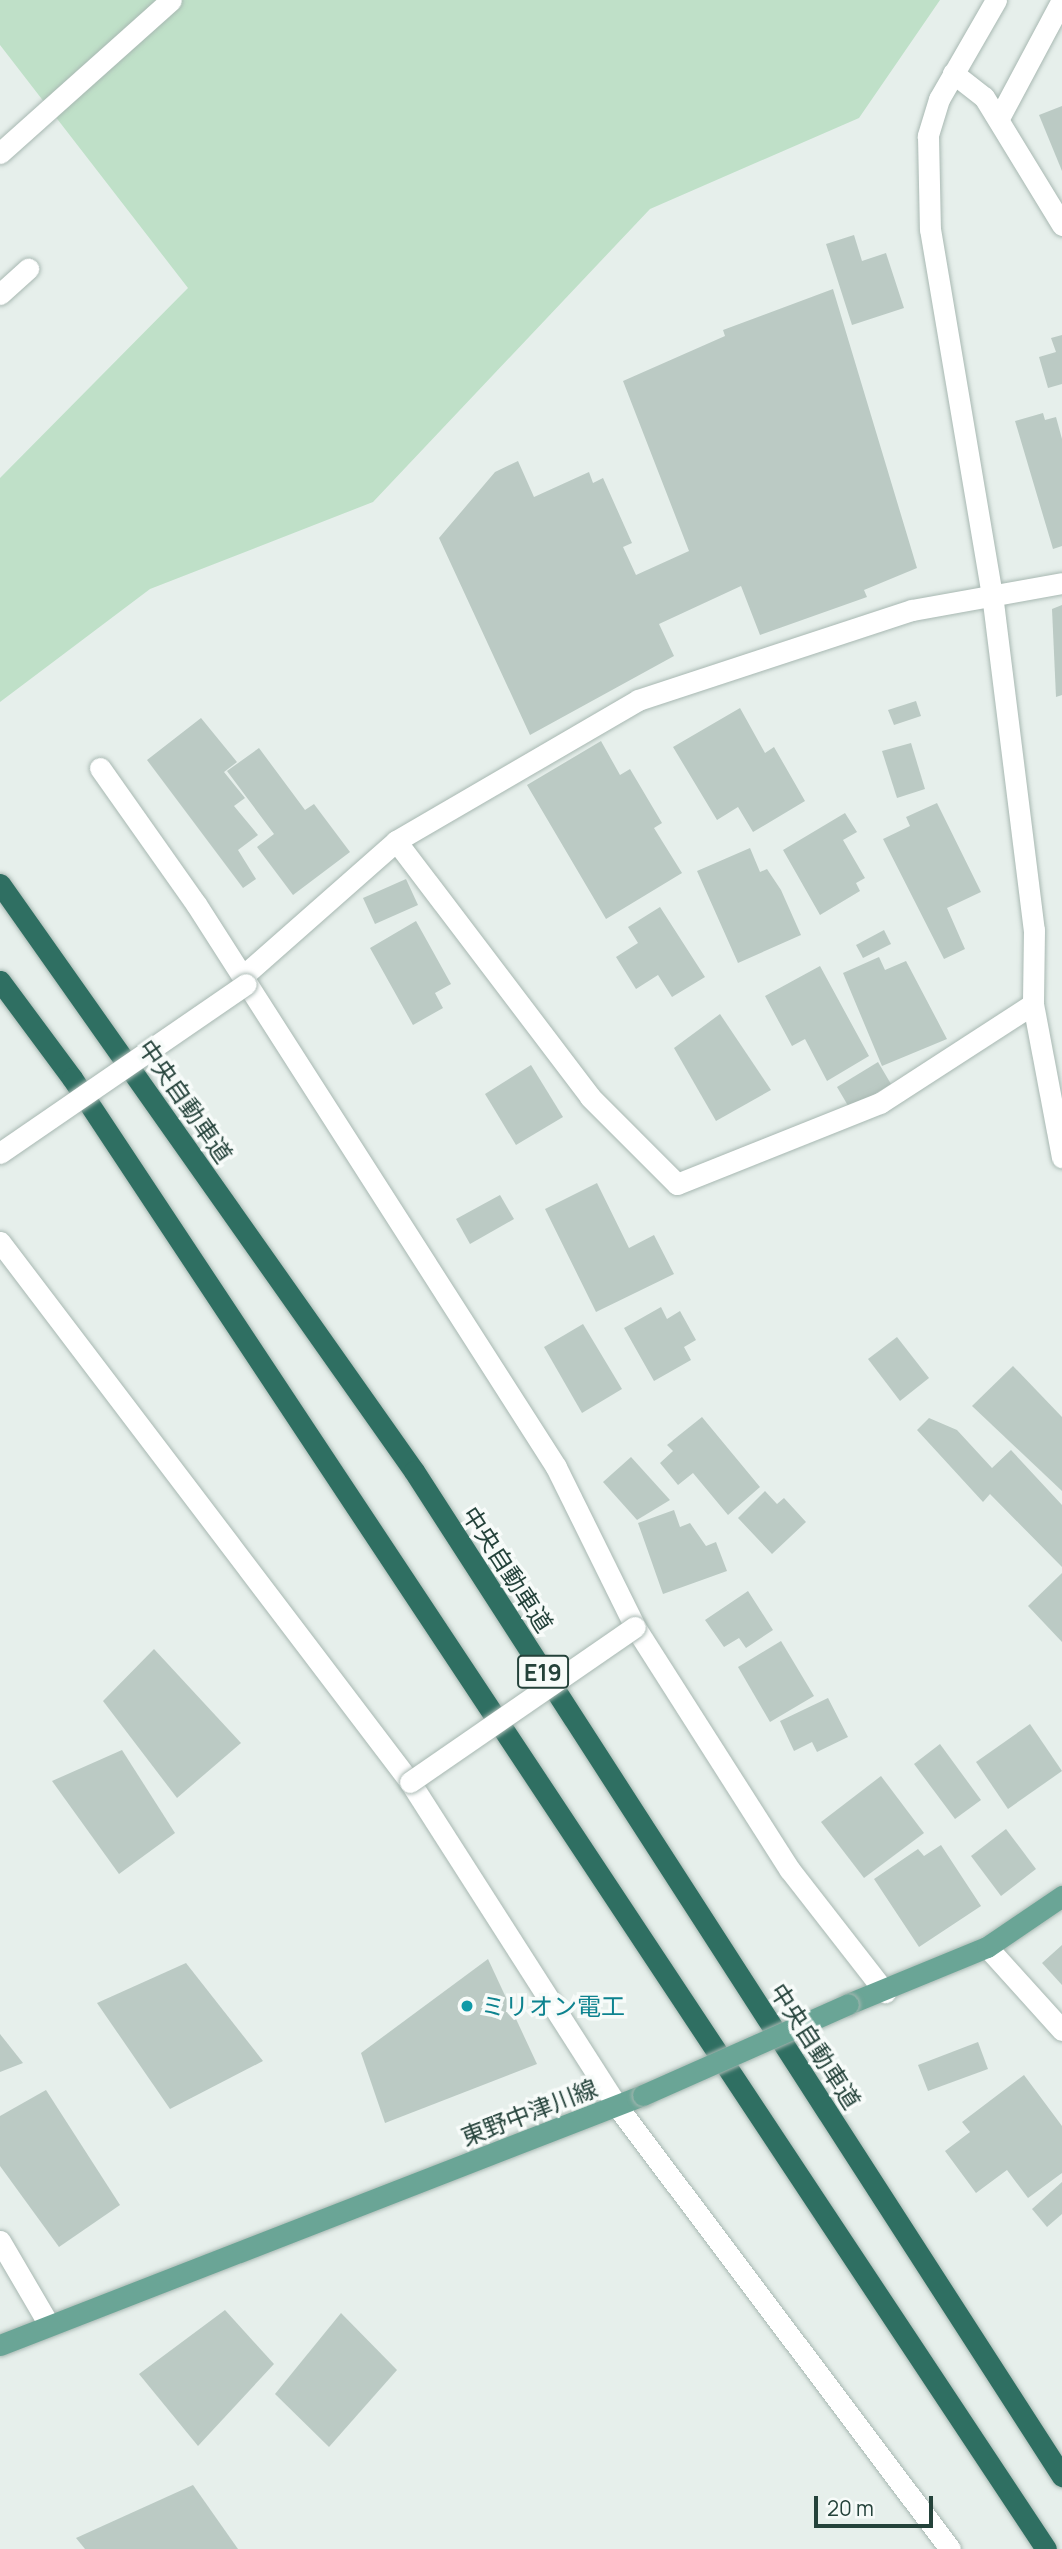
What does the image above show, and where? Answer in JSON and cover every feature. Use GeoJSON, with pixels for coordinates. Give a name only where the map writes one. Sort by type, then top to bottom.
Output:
{"type":"FeatureCollection","features":[{"type":"Feature","properties":{"kind":"highway","name":"中央自動車道"},"geometry":{"type":"LineString","coordinates":[[0,884],[414,1471],[1062,2476]]}},
{"type":"Feature","properties":{"kind":"highway","name":"E19"},"geometry":{"type":"LineString","coordinates":[[0,981],[72,1078],[1046,2549]]}},
{"type":"Feature","properties":{"kind":"main road","name":"東野中津川線"},"geometry":{"type":"LineString","coordinates":[[0,2345],[617,2106],[848,2004],[885,1992],[987,1947],[1062,1896]]}},
{"type":"Feature","properties":{"kind":"street"},"geometry":{"type":"LineString","coordinates":[[0,153],[171,0]]}},
{"type":"Feature","properties":{"kind":"street"},"geometry":{"type":"LineString","coordinates":[[996,0],[953,73],[928,136],[930,229],[992,594],[1034,930],[1033,1004],[1062,1157]]}},
{"type":"Feature","properties":{"kind":"street"},"geometry":{"type":"LineString","coordinates":[[999,118],[1062,0]]}},
{"type":"Feature","properties":{"kind":"street"},"geometry":{"type":"LineString","coordinates":[[953,73],[999,118],[1062,225]]}},
{"type":"Feature","properties":{"kind":"street"},"geometry":{"type":"LineString","coordinates":[[0,293],[28,269]]}},
{"type":"Feature","properties":{"kind":"street"},"geometry":{"type":"LineString","coordinates":[[0,1153],[244,980],[396,841],[638,700],[836,632],[992,594],[1062,583]]}},
{"type":"Feature","properties":{"kind":"street"},"geometry":{"type":"LineString","coordinates":[[100,768],[244,980],[556,1466],[635,1628],[790,1870],[885,1992]]}},
{"type":"Feature","properties":{"kind":"street"},"geometry":{"type":"LineString","coordinates":[[396,841],[590,1097],[677,1184],[880,1103],[1033,1004]]}},
{"type":"Feature","properties":{"kind":"street"},"geometry":{"type":"LineString","coordinates":[[0,1241],[410,1782],[617,2106],[950,2549]]}},
{"type":"Feature","properties":{"kind":"street"},"geometry":{"type":"LineString","coordinates":[[410,1782],[635,1628]]}},
{"type":"Feature","properties":{"kind":"street"},"geometry":{"type":"LineString","coordinates":[[987,1947],[1062,2030]]}},
{"type":"Feature","properties":{"kind":"street"},"geometry":{"type":"LineString","coordinates":[[0,2241],[49,2325]]}},
{"type":"Feature","properties":{"kind":"green space"},"geometry":{"type":"Polygon","coordinates":[[[0,0],[940,0],[859,118],[650,209],[373,502],[150,589],[0,702],[0,478],[188,288],[0,45],[0,0]]]}},
{"type":"Feature","properties":{"kind":"building"},"geometry":{"type":"Polygon","coordinates":[[[1062,106],[1062,171],[1039,115],[1062,106]]]}},
{"type":"Feature","properties":{"kind":"building"},"geometry":{"type":"Polygon","coordinates":[[[854,235],[862,261],[886,253],[904,308],[852,325],[826,244],[854,235]]]}},
{"type":"Feature","properties":{"kind":"building"},"geometry":{"type":"Polygon","coordinates":[[[833,289],[917,568],[864,590],[867,597],[760,635],[741,586],[659,624],[674,656],[530,735],[439,538],[495,472],[518,461],[534,497],[589,472],[593,483],[603,478],[632,543],[623,547],[636,575],[689,551],[623,381],[725,336],[723,330],[833,289]]]}},
{"type":"Feature","properties":{"kind":"building"},"geometry":{"type":"Polygon","coordinates":[[[1062,335],[1062,384],[1048,388],[1039,357],[1056,352],[1051,338],[1062,335]]]}},
{"type":"Feature","properties":{"kind":"building"},"geometry":{"type":"Polygon","coordinates":[[[1043,413],[1045,420],[1056,417],[1062,439],[1062,546],[1053,549],[1015,421],[1043,413]]]}},
{"type":"Feature","properties":{"kind":"building"},"geometry":{"type":"Polygon","coordinates":[[[1062,605],[1062,695],[1056,697],[1052,609],[1062,605]]]}},
{"type":"Feature","properties":{"kind":"building"},"geometry":{"type":"Polygon","coordinates":[[[916,701],[921,716],[894,725],[888,710],[916,701]]]}},
{"type":"Feature","properties":{"kind":"building"},"geometry":{"type":"Polygon","coordinates":[[[740,708],[765,753],[774,747],[805,801],[753,832],[738,807],[717,820],[673,747],[740,708]]]}},
{"type":"Feature","properties":{"kind":"building"},"geometry":{"type":"Polygon","coordinates":[[[201,718],[237,762],[224,772],[245,798],[234,806],[258,835],[238,850],[256,879],[243,888],[147,760],[201,718]]]}},
{"type":"Feature","properties":{"kind":"building"},"geometry":{"type":"Polygon","coordinates":[[[601,741],[620,775],[630,769],[662,823],[654,828],[682,873],[606,919],[527,785],[601,741]]]}},
{"type":"Feature","properties":{"kind":"building"},"geometry":{"type":"Polygon","coordinates":[[[911,743],[925,789],[897,798],[882,751],[911,743]]]}},
{"type":"Feature","properties":{"kind":"building"},"geometry":{"type":"Polygon","coordinates":[[[259,748],[305,810],[314,804],[350,852],[293,895],[257,847],[274,834],[227,771],[259,748]]]}},
{"type":"Feature","properties":{"kind":"building"},"geometry":{"type":"Polygon","coordinates":[[[937,803],[981,892],[947,908],[965,949],[944,959],[883,839],[910,826],[906,817],[937,803]]]}},
{"type":"Feature","properties":{"kind":"building"},"geometry":{"type":"Polygon","coordinates":[[[845,813],[857,832],[843,840],[865,878],[856,883],[860,891],[820,915],[783,850],[845,813]]]}},
{"type":"Feature","properties":{"kind":"building"},"geometry":{"type":"Polygon","coordinates":[[[750,848],[760,872],[767,869],[781,890],[801,935],[738,963],[697,871],[750,848]]]}},
{"type":"Feature","properties":{"kind":"building"},"geometry":{"type":"Polygon","coordinates":[[[406,879],[418,905],[375,924],[363,898],[406,879]]]}},
{"type":"Feature","properties":{"kind":"building"},"geometry":{"type":"Polygon","coordinates":[[[660,907],[705,977],[672,997],[658,975],[636,989],[616,957],[638,943],[628,927],[660,907]]]}},
{"type":"Feature","properties":{"kind":"building"},"geometry":{"type":"Polygon","coordinates":[[[416,921],[451,984],[435,993],[443,1008],[413,1025],[370,948],[416,921]]]}},
{"type":"Feature","properties":{"kind":"building"},"geometry":{"type":"Polygon","coordinates":[[[884,930],[891,944],[863,958],[856,945],[884,930]]]}},
{"type":"Feature","properties":{"kind":"building"},"geometry":{"type":"Polygon","coordinates":[[[879,957],[885,970],[906,961],[947,1039],[882,1066],[843,973],[879,957]]]}},
{"type":"Feature","properties":{"kind":"building"},"geometry":{"type":"Polygon","coordinates":[[[820,966],[869,1056],[827,1081],[805,1039],[792,1046],[765,996],[820,966]]]}},
{"type":"Feature","properties":{"kind":"building"},"geometry":{"type":"Polygon","coordinates":[[[720,1014],[771,1090],[716,1121],[674,1048],[720,1014]]]}},
{"type":"Feature","properties":{"kind":"building"},"geometry":{"type":"Polygon","coordinates":[[[878,1062],[891,1084],[850,1109],[837,1087],[878,1062]]]}},
{"type":"Feature","properties":{"kind":"building"},"geometry":{"type":"Polygon","coordinates":[[[531,1065],[563,1117],[516,1145],[485,1094],[531,1065]]]}},
{"type":"Feature","properties":{"kind":"building"},"geometry":{"type":"Polygon","coordinates":[[[597,1183],[629,1248],[654,1235],[674,1274],[596,1312],[545,1209],[597,1183]]]}},
{"type":"Feature","properties":{"kind":"building"},"geometry":{"type":"Polygon","coordinates":[[[500,1195],[514,1219],[470,1244],[456,1219],[500,1195]]]}},
{"type":"Feature","properties":{"kind":"building"},"geometry":{"type":"Polygon","coordinates":[[[661,1307],[667,1319],[680,1311],[696,1340],[684,1347],[691,1360],[654,1381],[624,1328],[661,1307]]]}},
{"type":"Feature","properties":{"kind":"building"},"geometry":{"type":"Polygon","coordinates":[[[583,1324],[622,1389],[582,1413],[544,1347],[583,1324]]]}},
{"type":"Feature","properties":{"kind":"building"},"geometry":{"type":"Polygon","coordinates":[[[897,1337],[929,1378],[900,1401],[868,1359],[897,1337]]]}},
{"type":"Feature","properties":{"kind":"building"},"geometry":{"type":"Polygon","coordinates":[[[1013,1366],[1062,1417],[1062,1491],[972,1406],[1013,1366]]]}},
{"type":"Feature","properties":{"kind":"building"},"geometry":{"type":"Polygon","coordinates":[[[702,1417],[760,1487],[728,1515],[693,1473],[678,1485],[660,1463],[673,1451],[667,1445],[702,1417]]]}},
{"type":"Feature","properties":{"kind":"building"},"geometry":{"type":"Polygon","coordinates":[[[929,1418],[957,1430],[992,1468],[1011,1450],[1062,1505],[1062,1567],[990,1494],[983,1502],[917,1430],[929,1418]]]}},
{"type":"Feature","properties":{"kind":"building"},"geometry":{"type":"Polygon","coordinates":[[[631,1457],[670,1500],[637,1520],[603,1482],[631,1457]]]}},
{"type":"Feature","properties":{"kind":"building"},"geometry":{"type":"Polygon","coordinates":[[[765,1491],[777,1504],[784,1498],[806,1522],[772,1554],[738,1518],[765,1491]]]}},
{"type":"Feature","properties":{"kind":"building"},"geometry":{"type":"Polygon","coordinates":[[[674,1510],[680,1527],[690,1523],[706,1546],[716,1542],[727,1571],[663,1594],[638,1523],[674,1510]]]}},
{"type":"Feature","properties":{"kind":"building"},"geometry":{"type":"Polygon","coordinates":[[[1062,1573],[1062,1642],[1028,1606],[1062,1573]]]}},
{"type":"Feature","properties":{"kind":"building"},"geometry":{"type":"Polygon","coordinates":[[[748,1591],[773,1630],[746,1648],[739,1638],[724,1647],[705,1620],[748,1591]]]}},
{"type":"Feature","properties":{"kind":"building"},"geometry":{"type":"Polygon","coordinates":[[[781,1641],[814,1696],[770,1722],[738,1667],[781,1641]]]}},
{"type":"Feature","properties":{"kind":"building"},"geometry":{"type":"Polygon","coordinates":[[[154,1649],[241,1743],[177,1798],[103,1701],[154,1649]]]}},
{"type":"Feature","properties":{"kind":"building"},"geometry":{"type":"Polygon","coordinates":[[[828,1698],[848,1737],[817,1752],[812,1742],[794,1751],[780,1721],[828,1698]]]}},
{"type":"Feature","properties":{"kind":"building"},"geometry":{"type":"Polygon","coordinates":[[[1030,1724],[1062,1771],[1008,1809],[976,1762],[1030,1724]]]}},
{"type":"Feature","properties":{"kind":"building"},"geometry":{"type":"Polygon","coordinates":[[[940,1744],[981,1800],[955,1819],[914,1764],[940,1744]]]}},
{"type":"Feature","properties":{"kind":"building"},"geometry":{"type":"Polygon","coordinates":[[[122,1750],[175,1833],[119,1874],[52,1781],[122,1750]]]}},
{"type":"Feature","properties":{"kind":"building"},"geometry":{"type":"Polygon","coordinates":[[[881,1776],[924,1833],[864,1878],[821,1822],[881,1776]]]}},
{"type":"Feature","properties":{"kind":"building"},"geometry":{"type":"Polygon","coordinates":[[[1006,1829],[1036,1869],[1001,1896],[971,1856],[1006,1829]]]}},
{"type":"Feature","properties":{"kind":"building"},"geometry":{"type":"Polygon","coordinates":[[[941,1845],[981,1906],[919,1947],[874,1879],[918,1849],[924,1856],[941,1845]]]}},
{"type":"Feature","properties":{"kind":"building"},"geometry":{"type":"Polygon","coordinates":[[[1062,1945],[1062,1985],[1042,1963],[1062,1945]]]}},
{"type":"Feature","properties":{"kind":"building","name":"ミリオン電工"},"geometry":{"type":"Polygon","coordinates":[[[488,1959],[537,2064],[385,2123],[361,2053],[488,1959]]]}},
{"type":"Feature","properties":{"kind":"building"},"geometry":{"type":"Polygon","coordinates":[[[186,1963],[263,2061],[170,2109],[97,2003],[186,1963]]]}},
{"type":"Feature","properties":{"kind":"building"},"geometry":{"type":"Polygon","coordinates":[[[0,2034],[23,2063],[0,2072],[0,2034]]]}},
{"type":"Feature","properties":{"kind":"building"},"geometry":{"type":"Polygon","coordinates":[[[978,2042],[988,2069],[928,2091],[918,2065],[978,2042]]]}},
{"type":"Feature","properties":{"kind":"building"},"geometry":{"type":"Polygon","coordinates":[[[1024,2075],[1062,2126],[1062,2173],[1028,2198],[1007,2170],[976,2193],[945,2151],[970,2132],[962,2122],[1024,2075]]]}},
{"type":"Feature","properties":{"kind":"building"},"geometry":{"type":"Polygon","coordinates":[[[46,2090],[120,2205],[59,2247],[0,2166],[0,2116],[46,2090]]]}},
{"type":"Feature","properties":{"kind":"building"},"geometry":{"type":"Polygon","coordinates":[[[1062,2182],[1062,2214],[1047,2227],[1032,2209],[1062,2182]]]}},
{"type":"Feature","properties":{"kind":"building"},"geometry":{"type":"Polygon","coordinates":[[[225,2310],[274,2364],[198,2446],[139,2374],[225,2310]]]}},
{"type":"Feature","properties":{"kind":"building"},"geometry":{"type":"Polygon","coordinates":[[[341,2313],[397,2370],[329,2447],[275,2394],[341,2313]]]}},
{"type":"Feature","properties":{"kind":"building"},"geometry":{"type":"Polygon","coordinates":[[[193,2485],[238,2549],[85,2549],[76,2538],[193,2485]]]}},
{"type":"Feature","properties":{"kind":"place","name":"ミリオン電工"},"geometry":{"type":"Point","coordinates":[467,2006]}}]}
